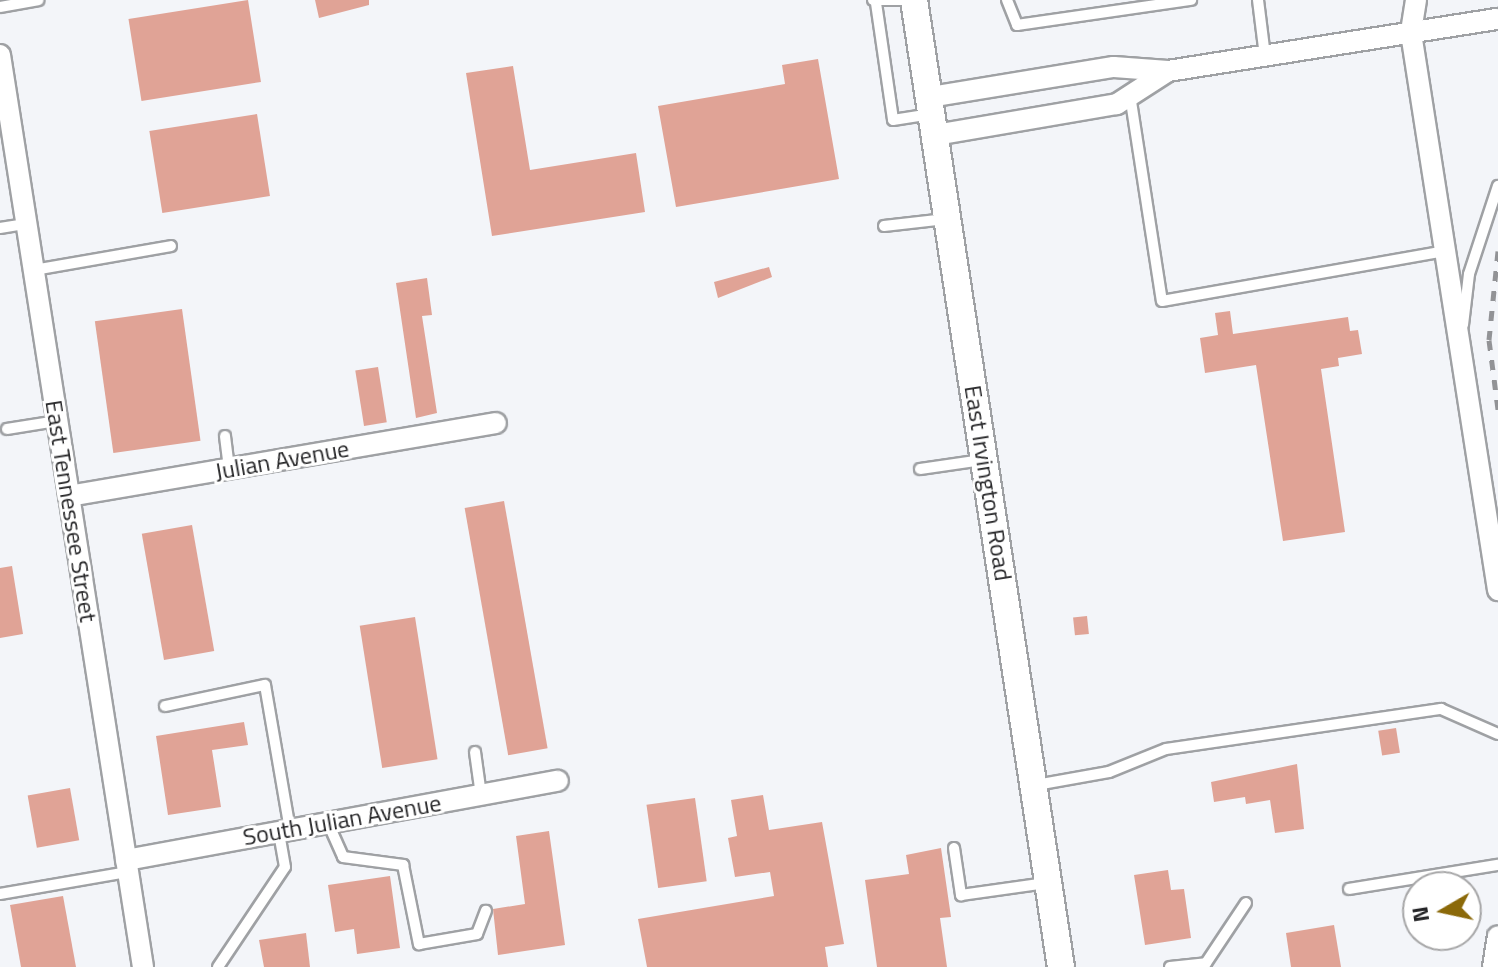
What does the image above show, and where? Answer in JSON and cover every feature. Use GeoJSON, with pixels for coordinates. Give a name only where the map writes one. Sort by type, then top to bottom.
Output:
{"type":"FeatureCollection","features":[{"type":"Feature","properties":{"kind":"street","name":"East Irvington Road"},"geometry":{"type":"LineString","coordinates":[[914,0],[1061,967]]}},
{"type":"Feature","properties":{"kind":"street"},"geometry":{"type":"LineString","coordinates":[[1416,0],[1411,33],[1498,590]]}},
{"type":"Feature","properties":{"kind":"street"},"geometry":{"type":"LineString","coordinates":[[932,115],[1114,67],[1168,71],[1498,19]]}},
{"type":"Feature","properties":{"kind":"street","name":"East Tennessee Street"},"geometry":{"type":"LineString","coordinates":[[0,55],[143,967]]}},
{"type":"Feature","properties":{"kind":"street"},"geometry":{"type":"LineString","coordinates":[[932,115],[1117,104],[1168,71]]}},
{"type":"Feature","properties":{"kind":"street","name":"Julian Avenue"},"geometry":{"type":"LineString","coordinates":[[69,496],[496,423]]}},
{"type":"Feature","properties":{"kind":"street","name":"South Julian Avenue"},"geometry":{"type":"LineString","coordinates":[[127,866],[284,831],[558,781]]}},
{"type":"Feature","properties":{"kind":"street"},"geometry":{"type":"LineString","coordinates":[[1493,967],[1498,936]]}},
{"type":"Feature","properties":{"kind":"lane"},"geometry":{"type":"LineString","coordinates":[[0,7],[38,0]]}},
{"type":"Feature","properties":{"kind":"lane"},"geometry":{"type":"LineString","coordinates":[[904,0],[874,2],[893,120],[932,115]]}},
{"type":"Feature","properties":{"kind":"lane"},"geometry":{"type":"LineString","coordinates":[[1007,0],[1017,25],[1191,0]]}},
{"type":"Feature","properties":{"kind":"lane"},"geometry":{"type":"LineString","coordinates":[[1258,0],[1265,56]]}},
{"type":"Feature","properties":{"kind":"lane"},"geometry":{"type":"LineString","coordinates":[[1130,95],[1162,301],[1445,251]]}},
{"type":"Feature","properties":{"kind":"lane"},"geometry":{"type":"LineString","coordinates":[[1460,351],[1469,274],[1498,186]]}},
{"type":"Feature","properties":{"kind":"lane"},"geometry":{"type":"LineString","coordinates":[[884,226],[948,219]]}},
{"type":"Feature","properties":{"kind":"lane"},"geometry":{"type":"LineString","coordinates":[[0,228],[26,224]]}},
{"type":"Feature","properties":{"kind":"lane"},"geometry":{"type":"LineString","coordinates":[[34,270],[171,246]]}},
{"type":"Feature","properties":{"kind":"lane"},"geometry":{"type":"LineString","coordinates":[[7,429],[57,421]]}},
{"type":"Feature","properties":{"kind":"lane"},"geometry":{"type":"LineString","coordinates":[[225,436],[229,469]]}},
{"type":"Feature","properties":{"kind":"lane"},"geometry":{"type":"LineString","coordinates":[[920,469],[984,460]]}},
{"type":"Feature","properties":{"kind":"lane"},"geometry":{"type":"LineString","coordinates":[[165,706],[265,685],[284,831],[285,867],[218,967]]}},
{"type":"Feature","properties":{"kind":"lane"},"geometry":{"type":"LineString","coordinates":[[1034,786],[1109,772],[1166,749],[1441,709],[1498,734]]}},
{"type":"Feature","properties":{"kind":"lane"},"geometry":{"type":"LineString","coordinates":[[475,752],[481,795]]}},
{"type":"Feature","properties":{"kind":"lane"},"geometry":{"type":"LineString","coordinates":[[328,823],[343,857],[403,865],[419,944],[477,934],[486,911]]}},
{"type":"Feature","properties":{"kind":"lane"},"geometry":{"type":"LineString","coordinates":[[954,848],[961,895],[1048,883]]}},
{"type":"Feature","properties":{"kind":"lane"},"geometry":{"type":"LineString","coordinates":[[1349,889],[1498,865]]}},
{"type":"Feature","properties":{"kind":"lane"},"geometry":{"type":"LineString","coordinates":[[0,894],[127,866]]}},
{"type":"Feature","properties":{"kind":"lane"},"geometry":{"type":"LineString","coordinates":[[1170,967],[1206,963],[1246,903]]}},
{"type":"Feature","properties":{"kind":"building"},"geometry":{"type":"Polygon","coordinates":[[[248,0],[261,82],[141,101],[128,19],[248,0]]]}},
{"type":"Feature","properties":{"kind":"building"},"geometry":{"type":"Polygon","coordinates":[[[315,0],[369,0],[369,5],[319,18],[315,0]]]}},
{"type":"Feature","properties":{"kind":"building"},"geometry":{"type":"Polygon","coordinates":[[[818,59],[839,179],[676,207],[658,106],[785,84],[782,65],[818,59]]]}},
{"type":"Feature","properties":{"kind":"building"},"geometry":{"type":"Polygon","coordinates":[[[513,66],[530,170],[636,153],[645,212],[492,236],[466,73],[513,66]]]}},
{"type":"Feature","properties":{"kind":"building"},"geometry":{"type":"Polygon","coordinates":[[[257,114],[270,196],[162,213],[149,131],[257,114]]]}},
{"type":"Feature","properties":{"kind":"building"},"geometry":{"type":"Polygon","coordinates":[[[769,267],[772,277],[718,298],[714,282],[769,267]]]}},
{"type":"Feature","properties":{"kind":"building"},"geometry":{"type":"Polygon","coordinates":[[[427,278],[432,315],[422,316],[437,413],[416,418],[396,283],[427,278]]]}},
{"type":"Feature","properties":{"kind":"building"},"geometry":{"type":"Polygon","coordinates":[[[182,309],[201,441],[113,453],[95,321],[182,309]]]}},
{"type":"Feature","properties":{"kind":"building"},"geometry":{"type":"Polygon","coordinates":[[[1230,311],[1233,334],[1348,317],[1350,331],[1358,330],[1362,354],[1338,358],[1339,366],[1321,369],[1345,532],[1283,541],[1256,365],[1205,373],[1200,338],[1218,335],[1215,313],[1230,311]]]}},
{"type":"Feature","properties":{"kind":"building"},"geometry":{"type":"Polygon","coordinates":[[[378,367],[387,422],[364,426],[355,371],[378,367]]]}},
{"type":"Feature","properties":{"kind":"building"},"geometry":{"type":"Polygon","coordinates":[[[504,501],[548,748],[508,755],[465,508],[504,501]]]}},
{"type":"Feature","properties":{"kind":"building"},"geometry":{"type":"Polygon","coordinates":[[[192,525],[214,651],[164,660],[142,534],[192,525]]]}},
{"type":"Feature","properties":{"kind":"building"},"geometry":{"type":"Polygon","coordinates":[[[12,566],[23,634],[0,638],[0,568],[12,566]]]}},
{"type":"Feature","properties":{"kind":"building"},"geometry":{"type":"Polygon","coordinates":[[[1087,616],[1089,634],[1075,635],[1073,617],[1087,616]]]}},
{"type":"Feature","properties":{"kind":"building"},"geometry":{"type":"Polygon","coordinates":[[[415,617],[438,759],[382,768],[360,626],[415,617]]]}},
{"type":"Feature","properties":{"kind":"building"},"geometry":{"type":"Polygon","coordinates":[[[244,722],[248,745],[212,750],[221,807],[168,815],[156,736],[244,722]]]}},
{"type":"Feature","properties":{"kind":"building"},"geometry":{"type":"Polygon","coordinates":[[[1396,728],[1400,753],[1382,756],[1378,731],[1396,728]]]}},
{"type":"Feature","properties":{"kind":"building"},"geometry":{"type":"Polygon","coordinates":[[[1297,764],[1304,829],[1275,833],[1270,800],[1246,804],[1245,797],[1214,802],[1211,782],[1297,764]]]}},
{"type":"Feature","properties":{"kind":"building"},"geometry":{"type":"Polygon","coordinates":[[[70,788],[79,840],[37,848],[28,795],[70,788]]]}},
{"type":"Feature","properties":{"kind":"building"},"geometry":{"type":"Polygon","coordinates":[[[763,795],[769,830],[822,822],[844,944],[825,947],[828,967],[647,967],[638,919],[774,896],[770,872],[735,877],[728,838],[737,836],[731,800],[763,795]]]}},
{"type":"Feature","properties":{"kind":"building"},"geometry":{"type":"Polygon","coordinates":[[[695,798],[707,881],[658,888],[646,805],[695,798]]]}},
{"type":"Feature","properties":{"kind":"building"},"geometry":{"type":"Polygon","coordinates":[[[549,831],[565,945],[498,955],[493,909],[525,904],[516,836],[549,831]]]}},
{"type":"Feature","properties":{"kind":"building"},"geometry":{"type":"Polygon","coordinates":[[[941,848],[951,917],[940,918],[947,967],[877,967],[865,880],[909,874],[906,855],[941,848]]]}},
{"type":"Feature","properties":{"kind":"building"},"geometry":{"type":"Polygon","coordinates":[[[1168,870],[1171,890],[1184,889],[1191,938],[1145,945],[1134,875],[1168,870]]]}},
{"type":"Feature","properties":{"kind":"building"},"geometry":{"type":"Polygon","coordinates":[[[390,876],[400,948],[357,954],[354,929],[335,932],[328,885],[390,876]]]}},
{"type":"Feature","properties":{"kind":"building"},"geometry":{"type":"Polygon","coordinates":[[[63,896],[76,967],[21,967],[10,905],[63,896]]]}},
{"type":"Feature","properties":{"kind":"building"},"geometry":{"type":"Polygon","coordinates":[[[1334,925],[1341,967],[1291,967],[1286,933],[1334,925]]]}},
{"type":"Feature","properties":{"kind":"building"},"geometry":{"type":"Polygon","coordinates":[[[306,933],[310,967],[264,967],[259,940],[306,933]]]}},
{"type":"Feature","properties":{"kind":"railway"},"geometry":{"type":"LineString","coordinates":[[1498,251],[1489,340],[1498,409]]}}]}
